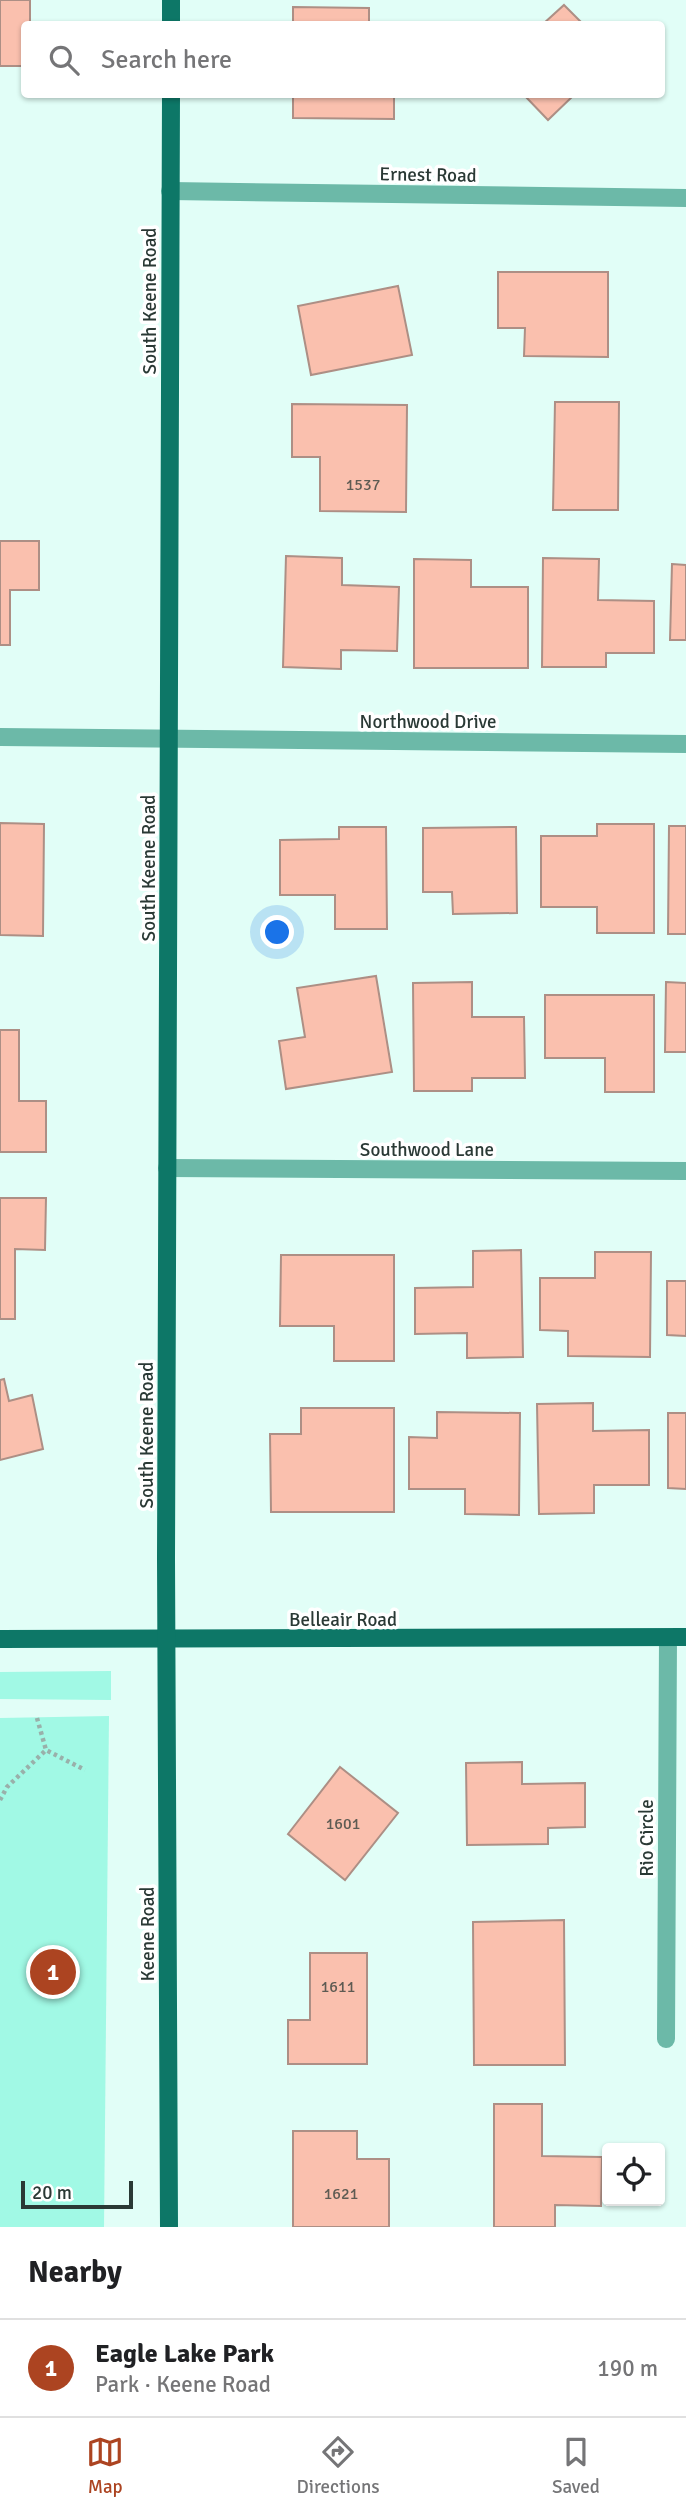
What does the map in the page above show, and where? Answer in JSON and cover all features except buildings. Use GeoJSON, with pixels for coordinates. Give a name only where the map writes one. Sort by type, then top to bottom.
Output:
{"type":"FeatureCollection","features":[{"type":"Feature","properties":{"kind":"main road"},"geometry":{"type":"LineString","coordinates":[[171,21],[172,0]]}},
{"type":"Feature","properties":{"kind":"main road","name":"South Keene Road"},"geometry":{"type":"LineString","coordinates":[[166,1641],[171,98]]}},
{"type":"Feature","properties":{"kind":"main road","name":"Belleair Road"},"geometry":{"type":"LineString","coordinates":[[0,1639],[166,1641],[677,1637]]}},
{"type":"Feature","properties":{"kind":"main road","name":"Keene Road"},"geometry":{"type":"LineString","coordinates":[[166,1641],[169,2227]]}},
{"type":"Feature","properties":{"kind":"street","name":"Ernest Road"},"geometry":{"type":"LineString","coordinates":[[170,191],[686,198]]}},
{"type":"Feature","properties":{"kind":"street","name":"Northwood Drive"},"geometry":{"type":"LineString","coordinates":[[0,737],[686,744]]}},
{"type":"Feature","properties":{"kind":"street","name":"Southwood Lane"},"geometry":{"type":"LineString","coordinates":[[167,1168],[686,1171]]}},
{"type":"Feature","properties":{"kind":"street","name":"Rio Circle"},"geometry":{"type":"LineString","coordinates":[[666,2039],[677,1637]]}},
{"type":"Feature","properties":{"kind":"path"},"geometry":{"type":"LineString","coordinates":[[37,1718],[47,1750],[85,1770]]}},
{"type":"Feature","properties":{"kind":"path"},"geometry":{"type":"LineString","coordinates":[[0,1800],[7,1787],[47,1750]]}},
{"type":"Feature","properties":{"kind":"green space"},"geometry":{"type":"Polygon","coordinates":[[[111,1671],[111,1700],[0,1699],[0,1672],[111,1671]]]}},
{"type":"Feature","properties":{"kind":"green space"},"geometry":{"type":"Polygon","coordinates":[[[109,1716],[104,2227],[0,2227],[0,1718],[109,1716]]]}},
{"type":"Feature","properties":{"kind":"place","name":"Eagle Lake Park"},"geometry":{"type":"Point","coordinates":[53,1972]}}]}
